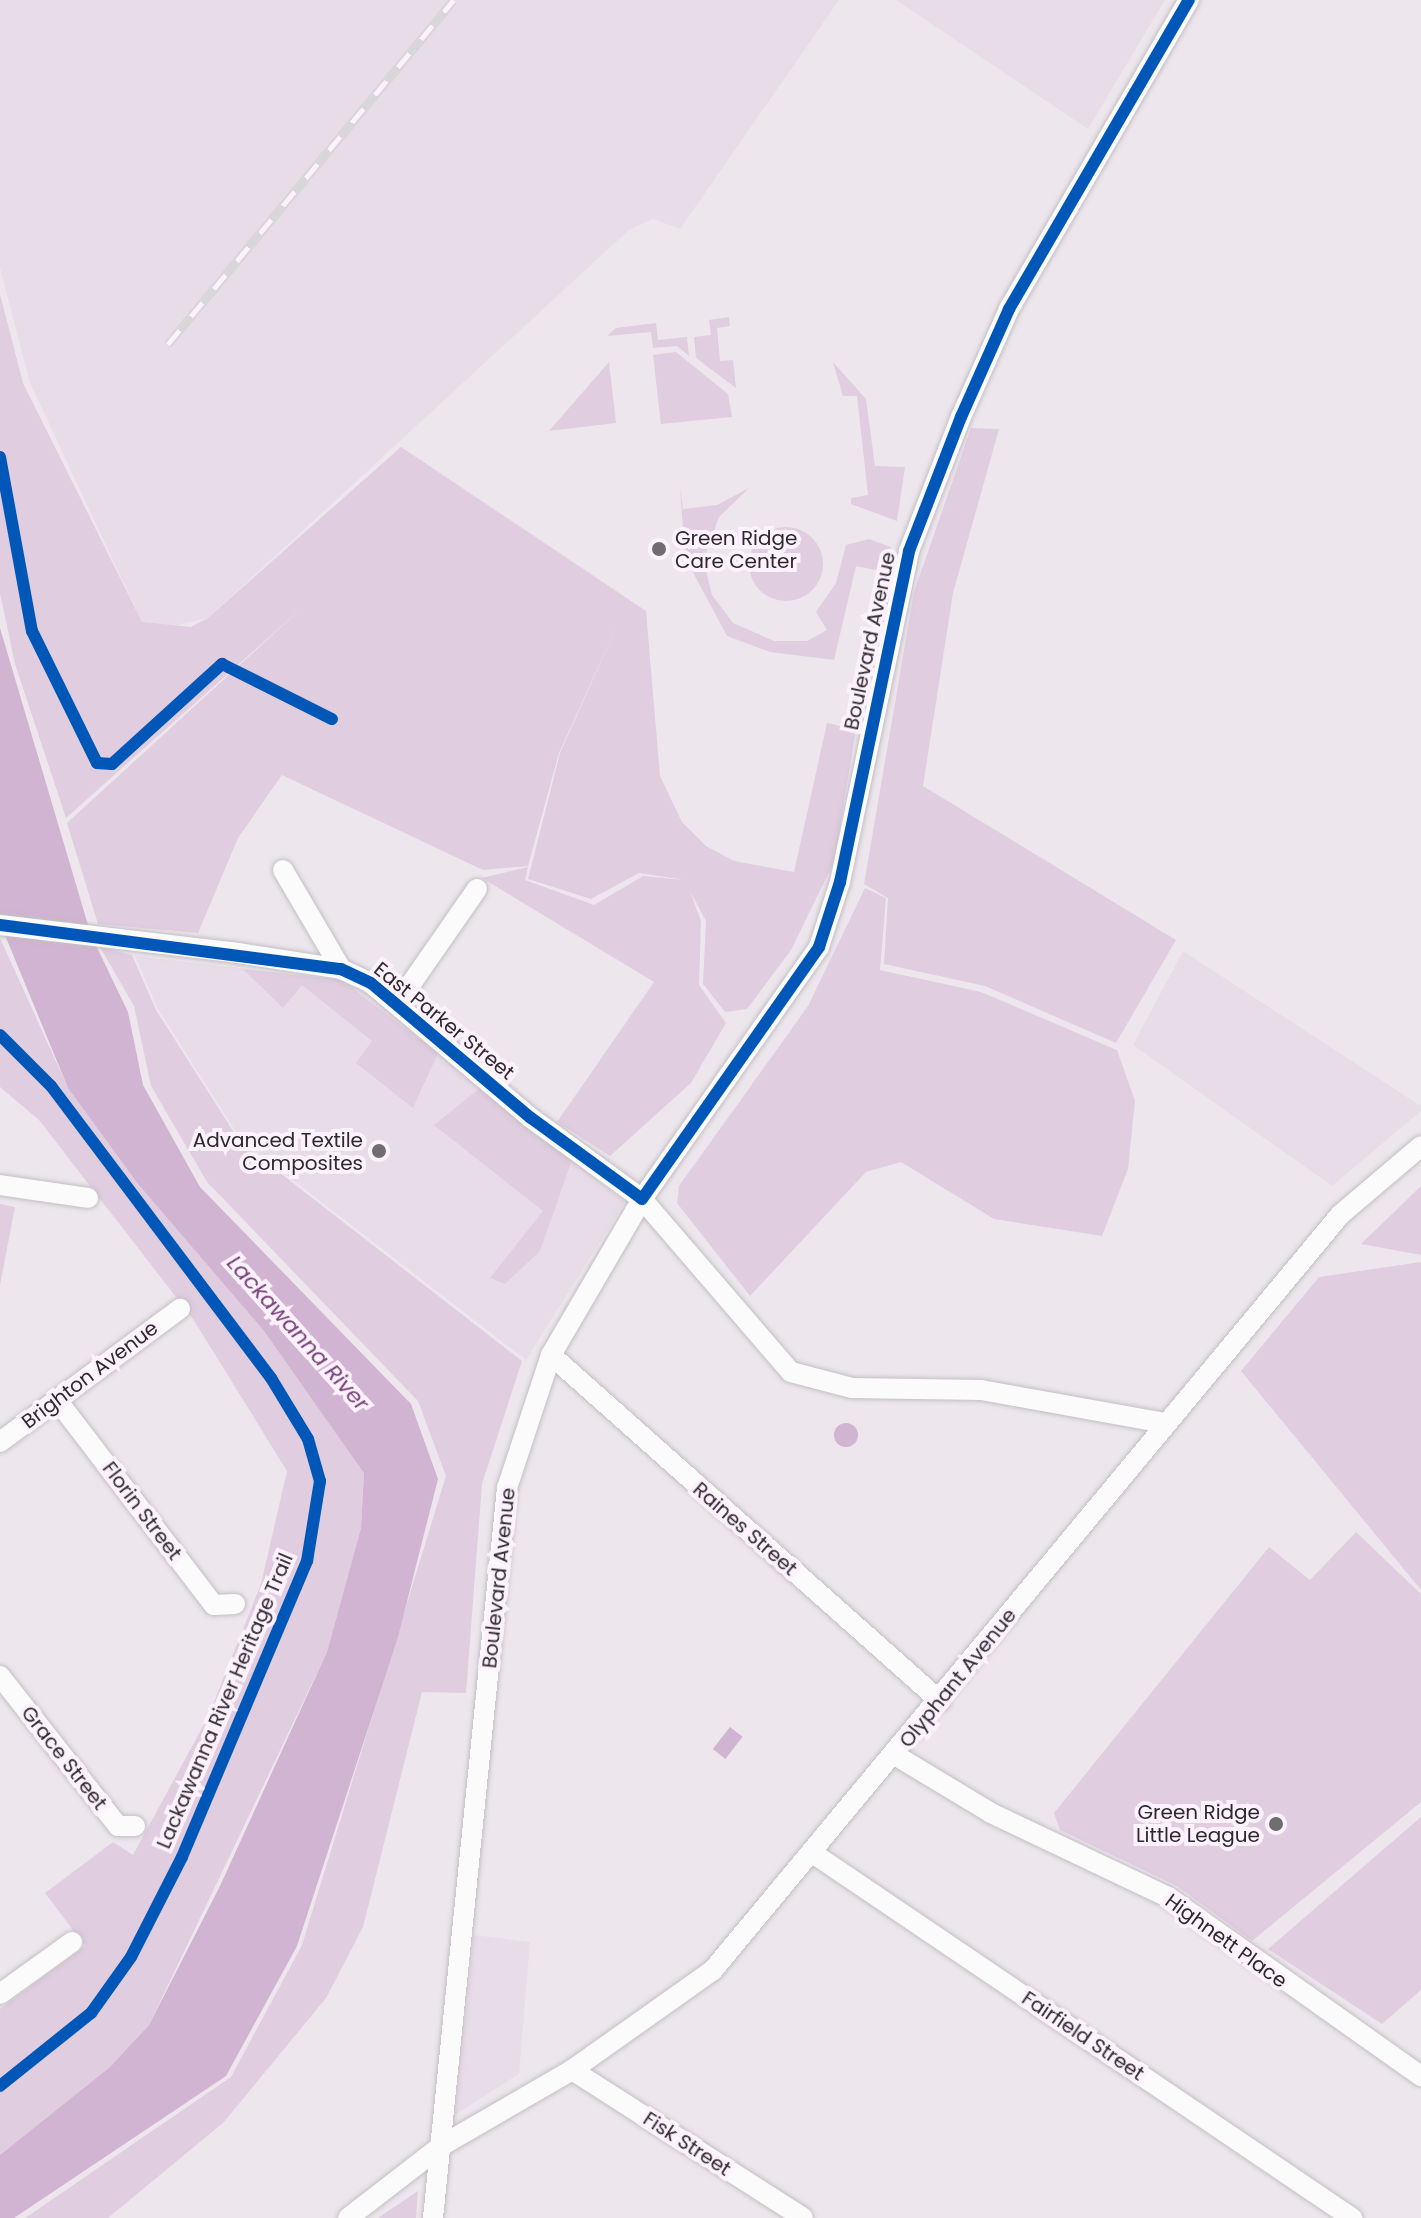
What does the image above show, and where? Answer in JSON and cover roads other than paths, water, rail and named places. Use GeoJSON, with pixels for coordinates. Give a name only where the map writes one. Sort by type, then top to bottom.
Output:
{"type":"FeatureCollection","features":[{"type":"Feature","properties":{"kind":"street","name":"Boulevard Avenue"},"geometry":{"type":"LineString","coordinates":[[433,2218],[507,1488],[551,1355],[642,1199],[819,947],[840,882],[909,551],[961,417],[1009,309],[1189,0]]}},
{"type":"Feature","properties":{"kind":"street"},"geometry":{"type":"LineString","coordinates":[[283,870],[341,969]]}},
{"type":"Feature","properties":{"kind":"street"},"geometry":{"type":"LineString","coordinates":[[397,1004],[477,889]]}},
{"type":"Feature","properties":{"kind":"street","name":"East Parker Street"},"geometry":{"type":"LineString","coordinates":[[0,925],[175,945],[341,969],[397,1004],[531,1118],[642,1199],[791,1372],[852,1388],[981,1390],[1164,1423]]}},
{"type":"Feature","properties":{"kind":"street","name":"Olyphant Avenue"},"geometry":{"type":"LineString","coordinates":[[441,2146],[572,2070],[713,1970],[814,1854],[1164,1423],[1340,1215],[1421,1146]]}},
{"type":"Feature","properties":{"kind":"street"},"geometry":{"type":"LineString","coordinates":[[0,1185],[88,1198]]}},
{"type":"Feature","properties":{"kind":"street","name":"Brighton Avenue"},"geometry":{"type":"LineString","coordinates":[[0,1442],[180,1309]]}},
{"type":"Feature","properties":{"kind":"street","name":"Raines Street"},"geometry":{"type":"LineString","coordinates":[[551,1355],[940,1701]]}},
{"type":"Feature","properties":{"kind":"street","name":"Florin Street"},"geometry":{"type":"LineString","coordinates":[[57,1400],[214,1605],[235,1604]]}},
{"type":"Feature","properties":{"kind":"street","name":"Grace Street"},"geometry":{"type":"LineString","coordinates":[[0,1676],[118,1826],[135,1826]]}},
{"type":"Feature","properties":{"kind":"street","name":"Highnett Place"},"geometry":{"type":"LineString","coordinates":[[895,1755],[991,1813],[1168,1897],[1421,2076]]}},
{"type":"Feature","properties":{"kind":"street","name":"Fairfield Street"},"geometry":{"type":"LineString","coordinates":[[814,1854],[1352,2218]]}},
{"type":"Feature","properties":{"kind":"street"},"geometry":{"type":"LineString","coordinates":[[0,1994],[72,1942]]}},
{"type":"Feature","properties":{"kind":"street","name":"Fisk Street"},"geometry":{"type":"LineString","coordinates":[[572,2070],[803,2218]]}},
{"type":"Feature","properties":{"kind":"street"},"geometry":{"type":"LineString","coordinates":[[348,2218],[441,2146]]}},
{"type":"Feature","properties":{"kind":"water","name":"Lackawanna River"},"geometry":{"type":"Polygon","coordinates":[[[0,628],[91,935],[128,1012],[143,1085],[200,1187],[411,1404],[438,1479],[398,1637],[297,1946],[226,2076],[14,2218],[0,2218],[0,2155],[110,2067],[149,2025],[220,1886],[327,1652],[361,1528],[364,1473],[264,1331],[138,1184],[68,1088],[0,923],[0,628]]]}},
{"type":"Feature","properties":{"kind":"water"},"geometry":{"type":"Polygon","coordinates":[[[846,1423],[857,1430],[858,1435],[851,1446],[846,1447],[835,1440],[834,1435],[841,1424],[846,1423]]]}},
{"type":"Feature","properties":{"kind":"water"},"geometry":{"type":"Polygon","coordinates":[[[730,1727],[743,1737],[725,1759],[713,1749],[730,1727]]]}},
{"type":"Feature","properties":{"kind":"railway"},"geometry":{"type":"LineString","coordinates":[[168,344],[454,0]]}},
{"type":"Feature","properties":{"kind":"place","name":"Green Ridge Care Center"},"geometry":{"type":"Point","coordinates":[659,549]}},
{"type":"Feature","properties":{"kind":"place","name":"Advanced Textile Composites"},"geometry":{"type":"Point","coordinates":[379,1151]}},
{"type":"Feature","properties":{"kind":"place","name":"Green Ridge Little League"},"geometry":{"type":"Point","coordinates":[1276,1824]}}]}
